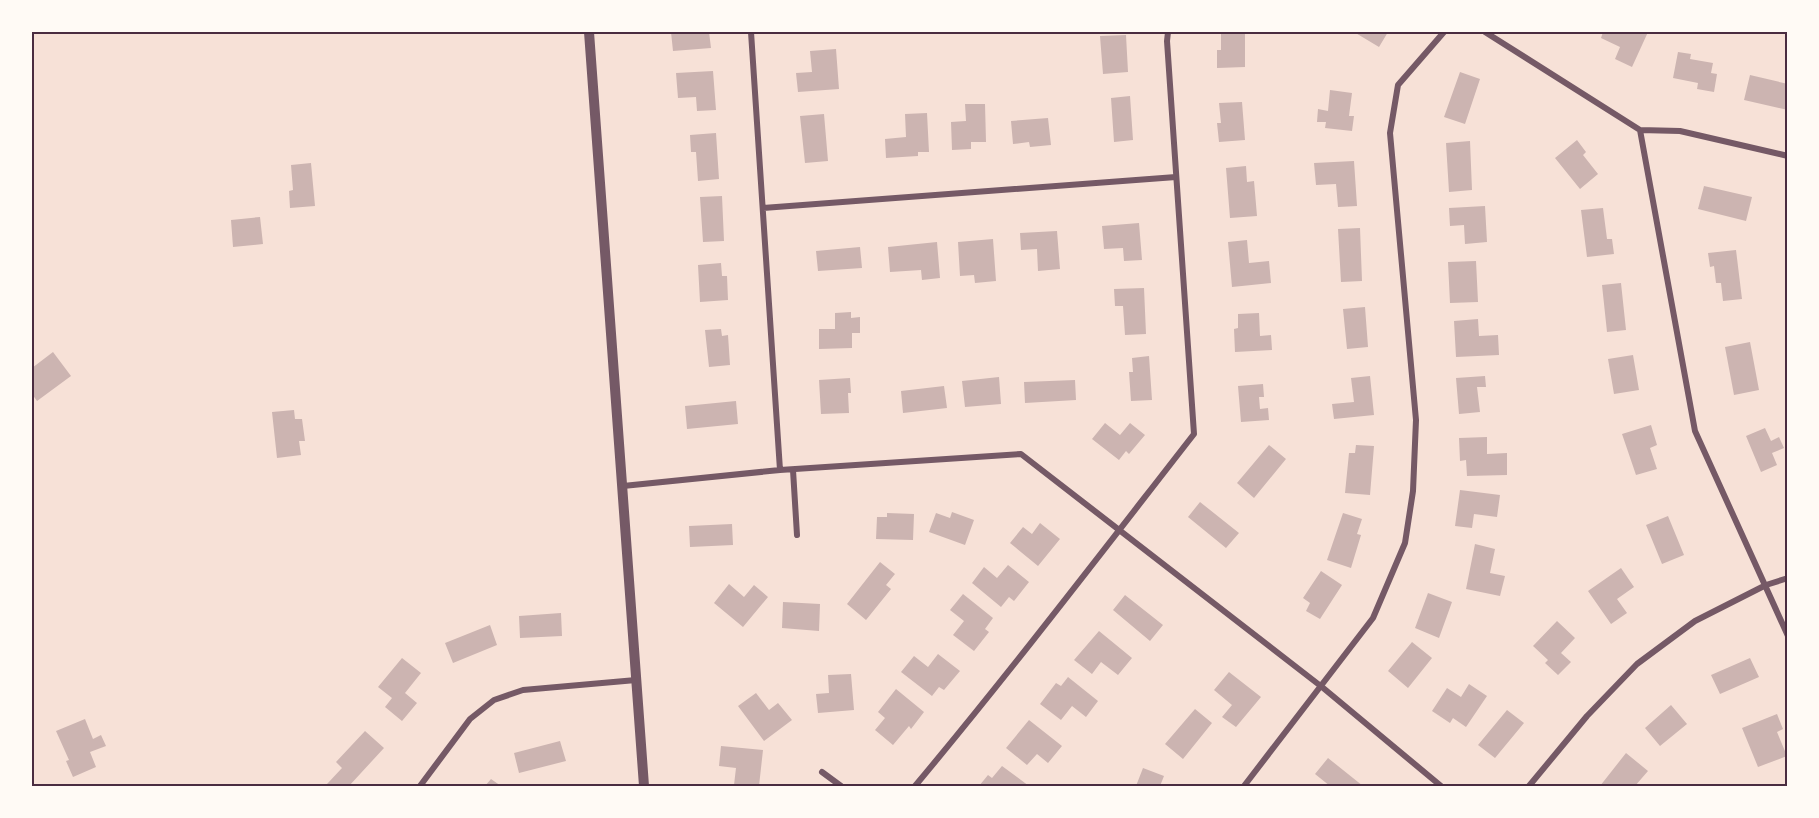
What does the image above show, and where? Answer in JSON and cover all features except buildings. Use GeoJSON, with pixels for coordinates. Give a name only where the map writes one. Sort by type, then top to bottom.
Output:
{"type":"FeatureCollection","features":[{"type":"Feature","properties":{"kind":"street"},"geometry":{"type":"LineString","coordinates":[[589,32],[644,786]]}},
{"type":"Feature","properties":{"kind":"street"},"geometry":{"type":"LineString","coordinates":[[751,32],[780,470]]}},
{"type":"Feature","properties":{"kind":"street"},"geometry":{"type":"LineString","coordinates":[[915,786],[1003,681],[1066,596],[1194,434],[1168,32]]}},
{"type":"Feature","properties":{"kind":"street"},"geometry":{"type":"LineString","coordinates":[[1244,786],[1373,618],[1406,543],[1413,491],[1416,420],[1390,134],[1398,84],[1444,32]]}},
{"type":"Feature","properties":{"kind":"street"},"geometry":{"type":"LineString","coordinates":[[1485,32],[1640,130],[1680,131],[1788,156]]}},
{"type":"Feature","properties":{"kind":"street"},"geometry":{"type":"LineString","coordinates":[[1640,130],[1695,431],[1788,636]]}},
{"type":"Feature","properties":{"kind":"street"},"geometry":{"type":"LineString","coordinates":[[763,208],[1176,177]]}},
{"type":"Feature","properties":{"kind":"street"},"geometry":{"type":"LineString","coordinates":[[623,486],[780,470],[1021,454],[1322,687],[1441,786]]}},
{"type":"Feature","properties":{"kind":"street"},"geometry":{"type":"LineString","coordinates":[[793,470],[797,535]]}},
{"type":"Feature","properties":{"kind":"street"},"geometry":{"type":"LineString","coordinates":[[1529,786],[1587,716],[1637,664],[1695,621],[1766,585],[1788,578]]}},
{"type":"Feature","properties":{"kind":"street"},"geometry":{"type":"LineString","coordinates":[[420,786],[470,719],[494,700],[523,690],[636,680]]}},
{"type":"Feature","properties":{"kind":"street"},"geometry":{"type":"LineString","coordinates":[[822,772],[841,786]]}}]}
